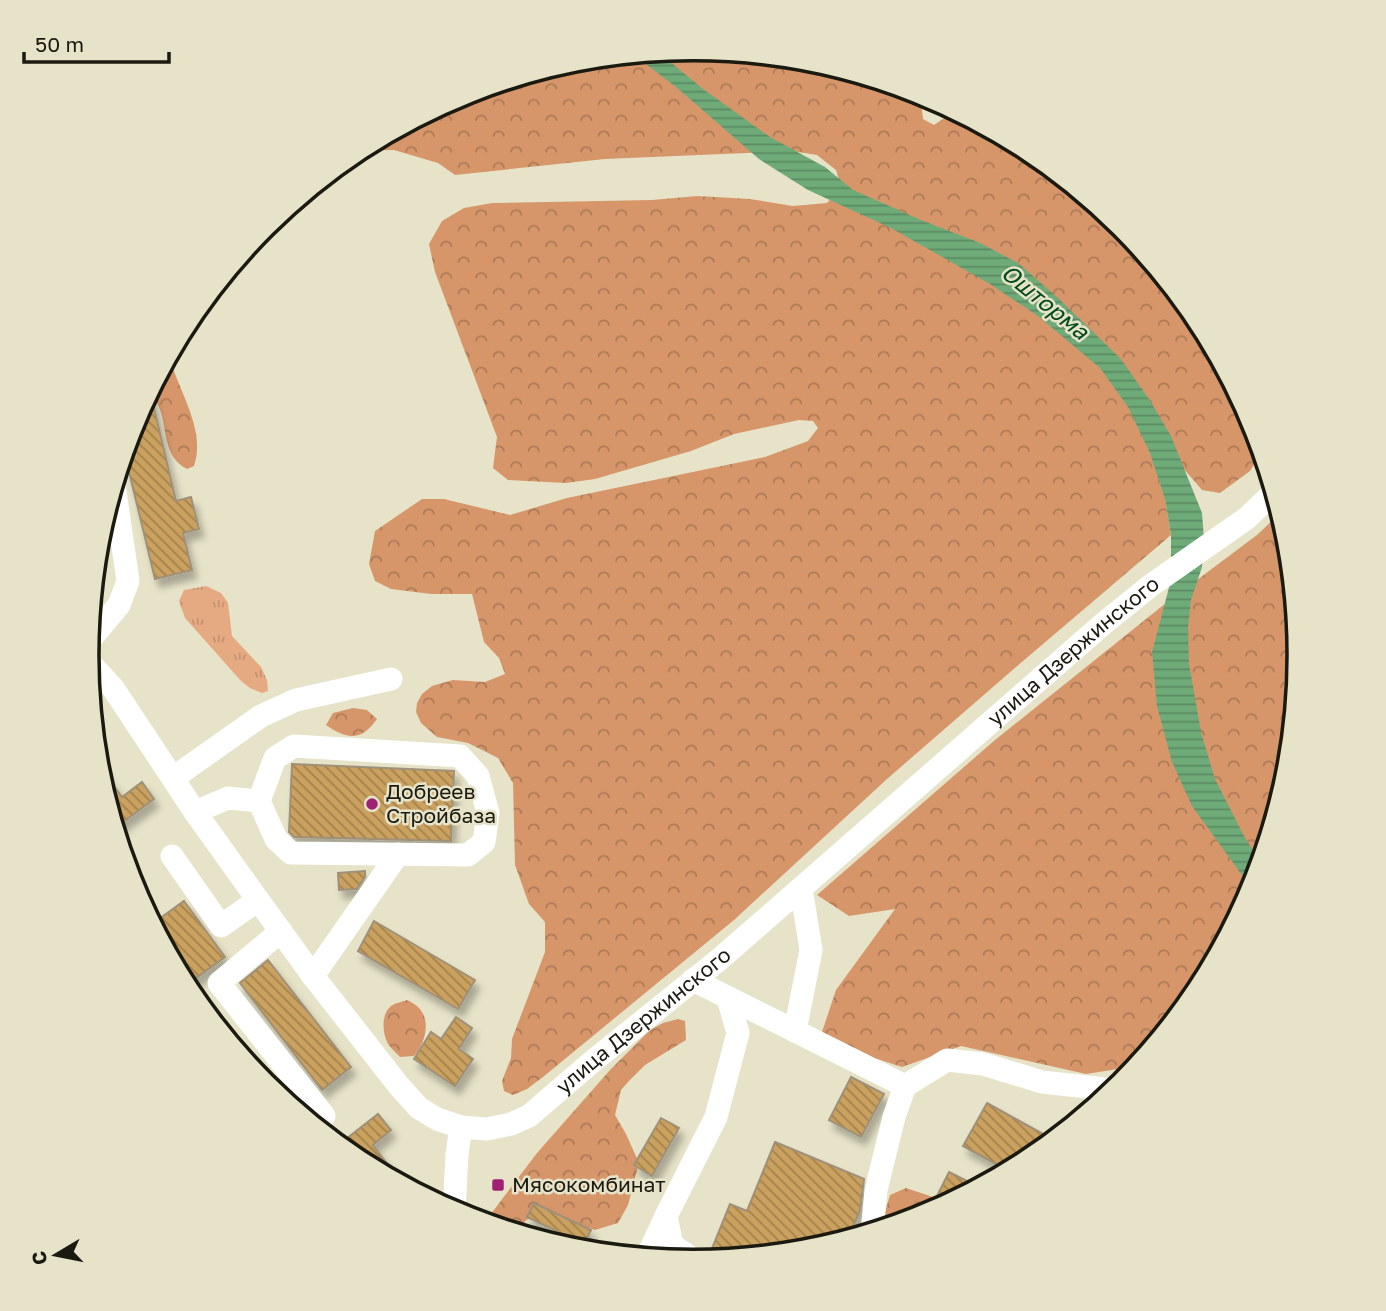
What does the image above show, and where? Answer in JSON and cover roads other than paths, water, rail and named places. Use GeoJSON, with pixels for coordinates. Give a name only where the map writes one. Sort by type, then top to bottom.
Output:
{"type":"FeatureCollection","features":[{"type":"Feature","properties":{"kind":"street","name":"улица Дзержинского"},"geometry":{"type":"LineString","coordinates":[[99,673],[113,688],[195,812],[313,976],[399,1086],[419,1108],[437,1119],[461,1127],[487,1129],[511,1124],[529,1116],[721,958],[1103,624],[1150,586],[1247,518],[1266,499]]}},
{"type":"Feature","properties":{"kind":"street"},"geometry":{"type":"LineString","coordinates":[[100,628],[119,605],[128,581],[117,509]]}},
{"type":"Feature","properties":{"kind":"street"},"geometry":{"type":"LineString","coordinates":[[173,778],[261,716],[296,700],[391,679]]}},
{"type":"Feature","properties":{"kind":"street"},"geometry":{"type":"LineString","coordinates":[[294,746],[460,756],[478,776],[488,813],[484,842],[468,855],[291,853],[276,839],[259,800],[275,758],[294,746]]}},
{"type":"Feature","properties":{"kind":"street"},"geometry":{"type":"LineString","coordinates":[[195,812],[228,798],[259,800]]}},
{"type":"Feature","properties":{"kind":"street"},"geometry":{"type":"LineString","coordinates":[[313,976],[398,854]]}},
{"type":"Feature","properties":{"kind":"street"},"geometry":{"type":"LineString","coordinates":[[172,856],[221,926],[258,900]]}},
{"type":"Feature","properties":{"kind":"street"},"geometry":{"type":"LineString","coordinates":[[795,1031],[811,950],[801,888]]}},
{"type":"Feature","properties":{"kind":"street"},"geometry":{"type":"LineString","coordinates":[[281,931],[219,983],[324,1116]]}},
{"type":"Feature","properties":{"kind":"street"},"geometry":{"type":"LineString","coordinates":[[693,980],[905,1086]]}},
{"type":"Feature","properties":{"kind":"street"},"geometry":{"type":"LineString","coordinates":[[652,1248],[716,1117],[737,1033],[728,998]]}},
{"type":"Feature","properties":{"kind":"street"},"geometry":{"type":"LineString","coordinates":[[873,1222],[876,1190],[894,1117],[905,1086],[947,1060],[983,1064],[1042,1082],[1100,1088]]}},
{"type":"Feature","properties":{"kind":"street"},"geometry":{"type":"LineString","coordinates":[[455,1200],[461,1127]]}},
{"type":"Feature","properties":{"kind":"street"},"geometry":{"type":"LineString","coordinates":[[666,1216],[672,1245],[678,1249]]}},
{"type":"Feature","properties":{"kind":"water","name":"Ошторма"},"geometry":{"type":"Polygon","coordinates":[[[670,62],[770,137],[825,167],[853,190],[980,243],[1018,263],[1120,358],[1171,436],[1202,513],[1202,567],[1191,600],[1188,628],[1189,664],[1201,732],[1215,779],[1254,852],[1244,878],[1192,806],[1172,762],[1157,706],[1152,652],[1171,580],[1171,535],[1165,499],[1150,453],[1128,407],[1100,368],[1038,316],[990,284],[891,228],[808,190],[759,159],[645,64],[670,62]]]}},
{"type":"Feature","properties":{"kind":"place","name":"Добреев Стройбаза"},"geometry":{"type":"Point","coordinates":[372,804]}},
{"type":"Feature","properties":{"kind":"place","name":"Мясокомбинат"},"geometry":{"type":"Point","coordinates":[498,1185]}}]}
